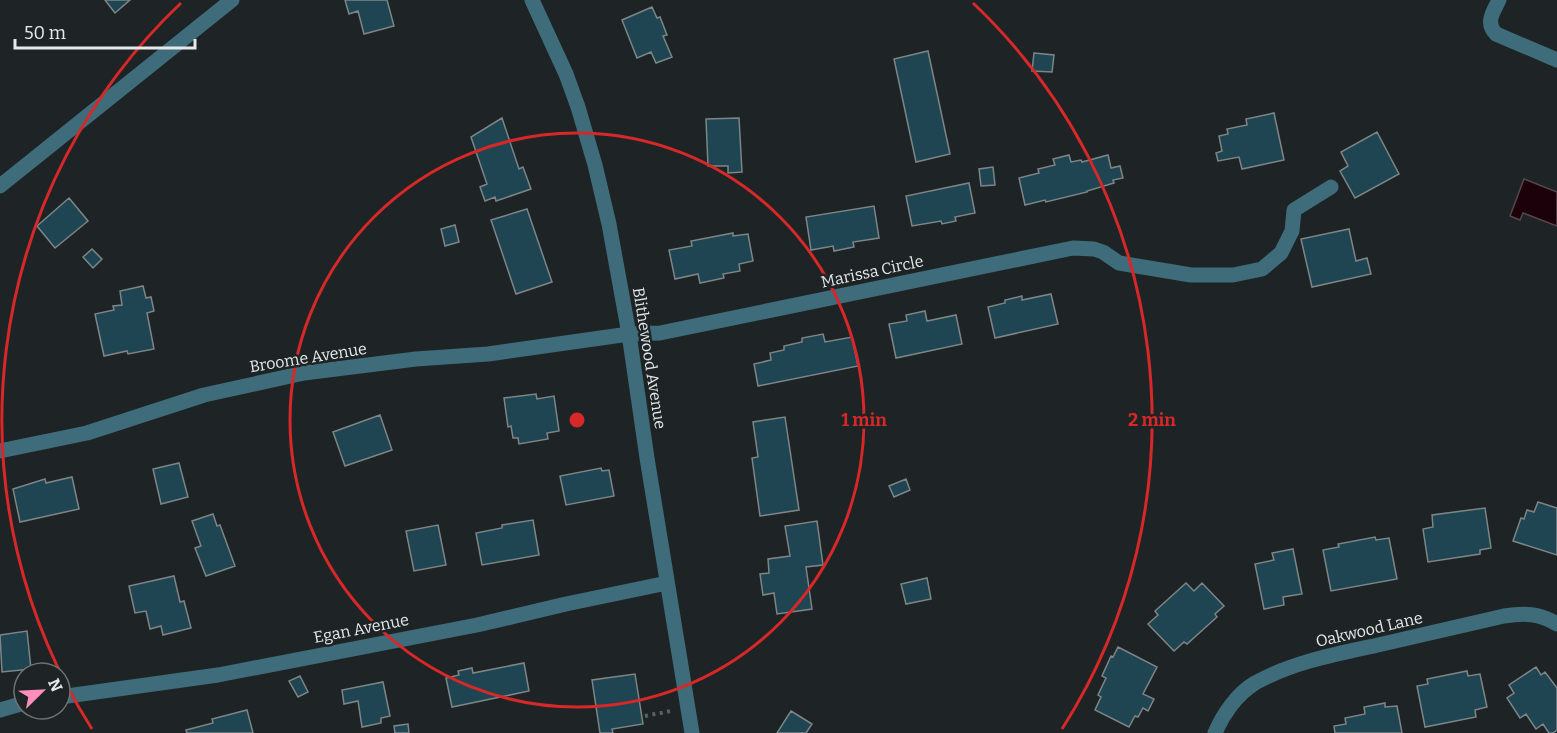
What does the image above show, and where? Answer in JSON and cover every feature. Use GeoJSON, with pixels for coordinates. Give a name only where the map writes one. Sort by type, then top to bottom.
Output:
{"type":"FeatureCollection","features":[{"type":"Feature","properties":{"kind":"street"},"geometry":{"type":"LineString","coordinates":[[0,186],[231,0]]}},
{"type":"Feature","properties":{"kind":"street","name":"Blithewood Avenue"},"geometry":{"type":"LineString","coordinates":[[532,0],[566,74],[590,147],[609,224],[629,333],[692,733]]}},
{"type":"Feature","properties":{"kind":"street"},"geometry":{"type":"LineString","coordinates":[[1499,0],[1490,19],[1492,30],[1496,34],[1557,60]]}},
{"type":"Feature","properties":{"kind":"street","name":"Marissa Circle"},"geometry":{"type":"LineString","coordinates":[[629,333],[660,333],[1073,248],[1103,252],[1119,263],[1191,275],[1233,275],[1262,269],[1281,253],[1292,231],[1294,210],[1331,187]]}},
{"type":"Feature","properties":{"kind":"street","name":"Broome Avenue"},"geometry":{"type":"LineString","coordinates":[[0,451],[87,432],[204,395],[304,373],[514,350],[629,333]]}},
{"type":"Feature","properties":{"kind":"street","name":"Egan Avenue"},"geometry":{"type":"LineString","coordinates":[[72,695],[218,675],[477,625],[667,583]]}},
{"type":"Feature","properties":{"kind":"street","name":"Oakwood Lane"},"geometry":{"type":"LineString","coordinates":[[1215,733],[1221,718],[1253,684],[1320,657],[1524,613],[1536,614],[1557,624]]}},
{"type":"Feature","properties":{"kind":"path"},"geometry":{"type":"LineString","coordinates":[[645,716],[671,711]]}},
{"type":"Feature","properties":{"kind":"shaded area"},"geometry":{"type":"Polygon","coordinates":[[[1524,179],[1557,192],[1557,226],[1523,213],[1520,220],[1510,216],[1524,179]]]}},
{"type":"Feature","properties":{"kind":"building"},"geometry":{"type":"Polygon","coordinates":[[[105,0],[130,0],[115,13],[105,0]]]}},
{"type":"Feature","properties":{"kind":"building"},"geometry":{"type":"Polygon","coordinates":[[[345,0],[387,0],[394,26],[364,34],[358,11],[349,14],[345,0]]]}},
{"type":"Feature","properties":{"kind":"building"},"geometry":{"type":"Polygon","coordinates":[[[652,7],[657,18],[660,17],[667,35],[663,36],[672,57],[656,63],[651,52],[637,58],[622,20],[652,7]]]}},
{"type":"Feature","properties":{"kind":"building"},"geometry":{"type":"Polygon","coordinates":[[[928,51],[950,154],[916,162],[894,59],[928,51]]]}},
{"type":"Feature","properties":{"kind":"building"},"geometry":{"type":"Polygon","coordinates":[[[1034,53],[1054,55],[1052,72],[1032,71],[1034,53]]]}},
{"type":"Feature","properties":{"kind":"building"},"geometry":{"type":"Polygon","coordinates":[[[1274,113],[1284,160],[1242,169],[1239,157],[1218,161],[1216,153],[1222,151],[1219,136],[1228,134],[1227,129],[1247,125],[1246,119],[1274,113]]]}},
{"type":"Feature","properties":{"kind":"building"},"geometry":{"type":"Polygon","coordinates":[[[502,118],[519,169],[523,167],[531,189],[496,201],[495,197],[485,201],[480,187],[487,184],[471,137],[502,118]]]}},
{"type":"Feature","properties":{"kind":"building"},"geometry":{"type":"Polygon","coordinates":[[[739,118],[742,172],[728,173],[728,166],[708,166],[706,119],[739,118]]]}},
{"type":"Feature","properties":{"kind":"building"},"geometry":{"type":"Polygon","coordinates":[[[1377,132],[1399,174],[1355,198],[1340,171],[1348,166],[1341,152],[1377,132]]]}},
{"type":"Feature","properties":{"kind":"building"},"geometry":{"type":"Polygon","coordinates":[[[1069,155],[1071,162],[1081,160],[1082,162],[1108,155],[1111,168],[1120,166],[1123,178],[1087,192],[1025,205],[1019,178],[1039,173],[1038,169],[1055,165],[1053,159],[1069,155]]]}},
{"type":"Feature","properties":{"kind":"building"},"geometry":{"type":"Polygon","coordinates":[[[993,167],[995,185],[981,186],[979,169],[993,167]]]}},
{"type":"Feature","properties":{"kind":"building"},"geometry":{"type":"Polygon","coordinates":[[[969,183],[975,213],[955,217],[956,221],[942,224],[941,221],[912,226],[906,196],[969,183]]]}},
{"type":"Feature","properties":{"kind":"building"},"geometry":{"type":"Polygon","coordinates":[[[69,198],[88,221],[55,248],[37,226],[69,198]]]}},
{"type":"Feature","properties":{"kind":"building"},"geometry":{"type":"Polygon","coordinates":[[[874,206],[879,238],[853,242],[854,247],[834,251],[833,246],[811,250],[806,217],[874,206]]]}},
{"type":"Feature","properties":{"kind":"building"},"geometry":{"type":"Polygon","coordinates":[[[527,209],[552,282],[516,294],[491,220],[527,209]]]}},
{"type":"Feature","properties":{"kind":"building"},"geometry":{"type":"Polygon","coordinates":[[[455,225],[459,242],[445,246],[441,229],[455,225]]]}},
{"type":"Feature","properties":{"kind":"building"},"geometry":{"type":"Polygon","coordinates":[[[1349,229],[1356,261],[1367,258],[1371,274],[1312,287],[1301,239],[1349,229]]]}},
{"type":"Feature","properties":{"kind":"building"},"geometry":{"type":"Polygon","coordinates":[[[733,233],[733,236],[748,234],[753,261],[739,264],[740,271],[723,274],[724,278],[700,283],[698,274],[675,279],[669,250],[692,246],[691,241],[733,233]]]}},
{"type":"Feature","properties":{"kind":"building"},"geometry":{"type":"Polygon","coordinates":[[[92,249],[102,259],[93,268],[83,257],[92,249]]]}},
{"type":"Feature","properties":{"kind":"building"},"geometry":{"type":"Polygon","coordinates":[[[143,286],[146,298],[151,297],[154,311],[147,313],[154,349],[104,356],[95,314],[114,310],[113,306],[122,305],[120,291],[143,286]]]}},
{"type":"Feature","properties":{"kind":"building"},"geometry":{"type":"Polygon","coordinates":[[[1051,294],[1058,324],[995,338],[988,307],[1022,296],[1022,300],[1051,294]]]}},
{"type":"Feature","properties":{"kind":"building"},"geometry":{"type":"Polygon","coordinates":[[[925,311],[927,321],[956,315],[962,344],[896,358],[889,324],[907,321],[906,315],[925,311]]]}},
{"type":"Feature","properties":{"kind":"building"},"geometry":{"type":"Polygon","coordinates":[[[823,334],[825,342],[852,337],[858,366],[758,386],[754,364],[771,360],[770,353],[784,350],[784,346],[802,342],[802,338],[823,334]]]}},
{"type":"Feature","properties":{"kind":"building"},"geometry":{"type":"Polygon","coordinates":[[[536,394],[537,399],[554,396],[559,431],[547,433],[548,439],[519,444],[518,438],[513,438],[511,426],[508,427],[504,398],[536,394]]]}},
{"type":"Feature","properties":{"kind":"building"},"geometry":{"type":"Polygon","coordinates":[[[380,415],[392,450],[345,466],[333,432],[380,415]]]}},
{"type":"Feature","properties":{"kind":"building"},"geometry":{"type":"Polygon","coordinates":[[[785,417],[799,510],[760,516],[752,458],[758,457],[753,422],[785,417]]]}},
{"type":"Feature","properties":{"kind":"building"},"geometry":{"type":"Polygon","coordinates":[[[179,463],[188,497],[161,504],[153,469],[179,463]]]}},
{"type":"Feature","properties":{"kind":"building"},"geometry":{"type":"Polygon","coordinates":[[[601,468],[602,471],[609,470],[614,496],[566,505],[560,476],[601,468]]]}},
{"type":"Feature","properties":{"kind":"building"},"geometry":{"type":"Polygon","coordinates":[[[72,477],[79,509],[20,522],[13,489],[45,479],[46,483],[72,477]]]}},
{"type":"Feature","properties":{"kind":"building"},"geometry":{"type":"Polygon","coordinates":[[[906,479],[910,490],[894,497],[889,486],[906,479]]]}},
{"type":"Feature","properties":{"kind":"building"},"geometry":{"type":"Polygon","coordinates":[[[1538,502],[1557,508],[1557,555],[1513,541],[1521,518],[1524,519],[1527,510],[1534,512],[1538,502]]]}},
{"type":"Feature","properties":{"kind":"building"},"geometry":{"type":"Polygon","coordinates":[[[1485,508],[1491,548],[1480,550],[1480,554],[1428,562],[1423,529],[1433,527],[1432,515],[1485,508]]]}},
{"type":"Feature","properties":{"kind":"building"},"geometry":{"type":"Polygon","coordinates":[[[213,514],[217,526],[220,525],[235,566],[206,576],[195,548],[201,546],[192,521],[213,514]]]}},
{"type":"Feature","properties":{"kind":"building"},"geometry":{"type":"Polygon","coordinates":[[[533,520],[539,555],[482,565],[476,533],[502,528],[502,525],[533,520]]]}},
{"type":"Feature","properties":{"kind":"building"},"geometry":{"type":"Polygon","coordinates":[[[817,521],[823,565],[806,567],[812,609],[777,614],[774,593],[763,595],[760,574],[769,573],[768,559],[790,556],[785,526],[817,521]]]}},
{"type":"Feature","properties":{"kind":"building"},"geometry":{"type":"Polygon","coordinates":[[[438,525],[446,565],[414,571],[406,531],[438,525]]]}},
{"type":"Feature","properties":{"kind":"building"},"geometry":{"type":"Polygon","coordinates":[[[1375,537],[1376,540],[1389,538],[1397,579],[1331,591],[1323,550],[1339,547],[1338,544],[1375,537]]]}},
{"type":"Feature","properties":{"kind":"building"},"geometry":{"type":"Polygon","coordinates":[[[1293,549],[1302,594],[1283,597],[1284,605],[1264,609],[1255,564],[1274,560],[1272,553],[1293,549]]]}},
{"type":"Feature","properties":{"kind":"building"},"geometry":{"type":"Polygon","coordinates":[[[174,576],[180,602],[184,601],[191,628],[163,635],[161,626],[150,629],[146,611],[135,613],[129,586],[174,576]]]}},
{"type":"Feature","properties":{"kind":"building"},"geometry":{"type":"Polygon","coordinates":[[[927,578],[931,599],[906,604],[901,584],[927,578]]]}},
{"type":"Feature","properties":{"kind":"building"},"geometry":{"type":"Polygon","coordinates":[[[1186,583],[1194,591],[1202,583],[1224,606],[1215,614],[1217,617],[1187,644],[1184,642],[1174,651],[1148,624],[1158,615],[1155,611],[1186,583]]]}},
{"type":"Feature","properties":{"kind":"building"},"geometry":{"type":"Polygon","coordinates":[[[27,631],[30,661],[12,661],[12,671],[2,672],[0,635],[27,631]]]}},
{"type":"Feature","properties":{"kind":"building"},"geometry":{"type":"Polygon","coordinates":[[[1118,647],[1157,667],[1143,694],[1154,699],[1148,711],[1143,708],[1129,727],[1095,710],[1101,697],[1098,695],[1106,678],[1102,676],[1118,647]]]}},
{"type":"Feature","properties":{"kind":"building"},"geometry":{"type":"Polygon","coordinates":[[[524,663],[529,691],[452,707],[446,678],[459,675],[458,671],[472,668],[473,673],[524,663]]]}},
{"type":"Feature","properties":{"kind":"building"},"geometry":{"type":"Polygon","coordinates":[[[1536,667],[1541,675],[1545,672],[1557,688],[1557,730],[1553,733],[1549,733],[1543,724],[1536,729],[1526,714],[1520,718],[1507,698],[1514,693],[1509,685],[1536,667]]]}},
{"type":"Feature","properties":{"kind":"building"},"geometry":{"type":"Polygon","coordinates":[[[1467,671],[1468,676],[1480,674],[1487,707],[1475,710],[1476,717],[1425,727],[1417,686],[1428,684],[1427,679],[1467,671]]]}},
{"type":"Feature","properties":{"kind":"building"},"geometry":{"type":"Polygon","coordinates":[[[635,674],[643,724],[612,729],[613,733],[600,733],[592,680],[635,674]]]}},
{"type":"Feature","properties":{"kind":"building"},"geometry":{"type":"Polygon","coordinates":[[[300,676],[308,692],[298,697],[289,681],[300,676]]]}},
{"type":"Feature","properties":{"kind":"building"},"geometry":{"type":"Polygon","coordinates":[[[383,682],[390,716],[381,718],[381,723],[362,727],[358,701],[344,704],[342,690],[383,682]]]}},
{"type":"Feature","properties":{"kind":"building"},"geometry":{"type":"Polygon","coordinates":[[[1385,703],[1385,707],[1397,706],[1402,733],[1335,733],[1334,726],[1346,724],[1345,718],[1365,714],[1364,707],[1385,703]]]}},
{"type":"Feature","properties":{"kind":"building"},"geometry":{"type":"Polygon","coordinates":[[[247,710],[253,733],[187,733],[186,730],[213,723],[212,719],[247,710]]]}},
{"type":"Feature","properties":{"kind":"building"},"geometry":{"type":"Polygon","coordinates":[[[791,711],[812,724],[806,733],[777,733],[791,711]]]}},
{"type":"Feature","properties":{"kind":"building"},"geometry":{"type":"Polygon","coordinates":[[[408,724],[409,733],[395,733],[394,726],[408,724]]]}}]}
